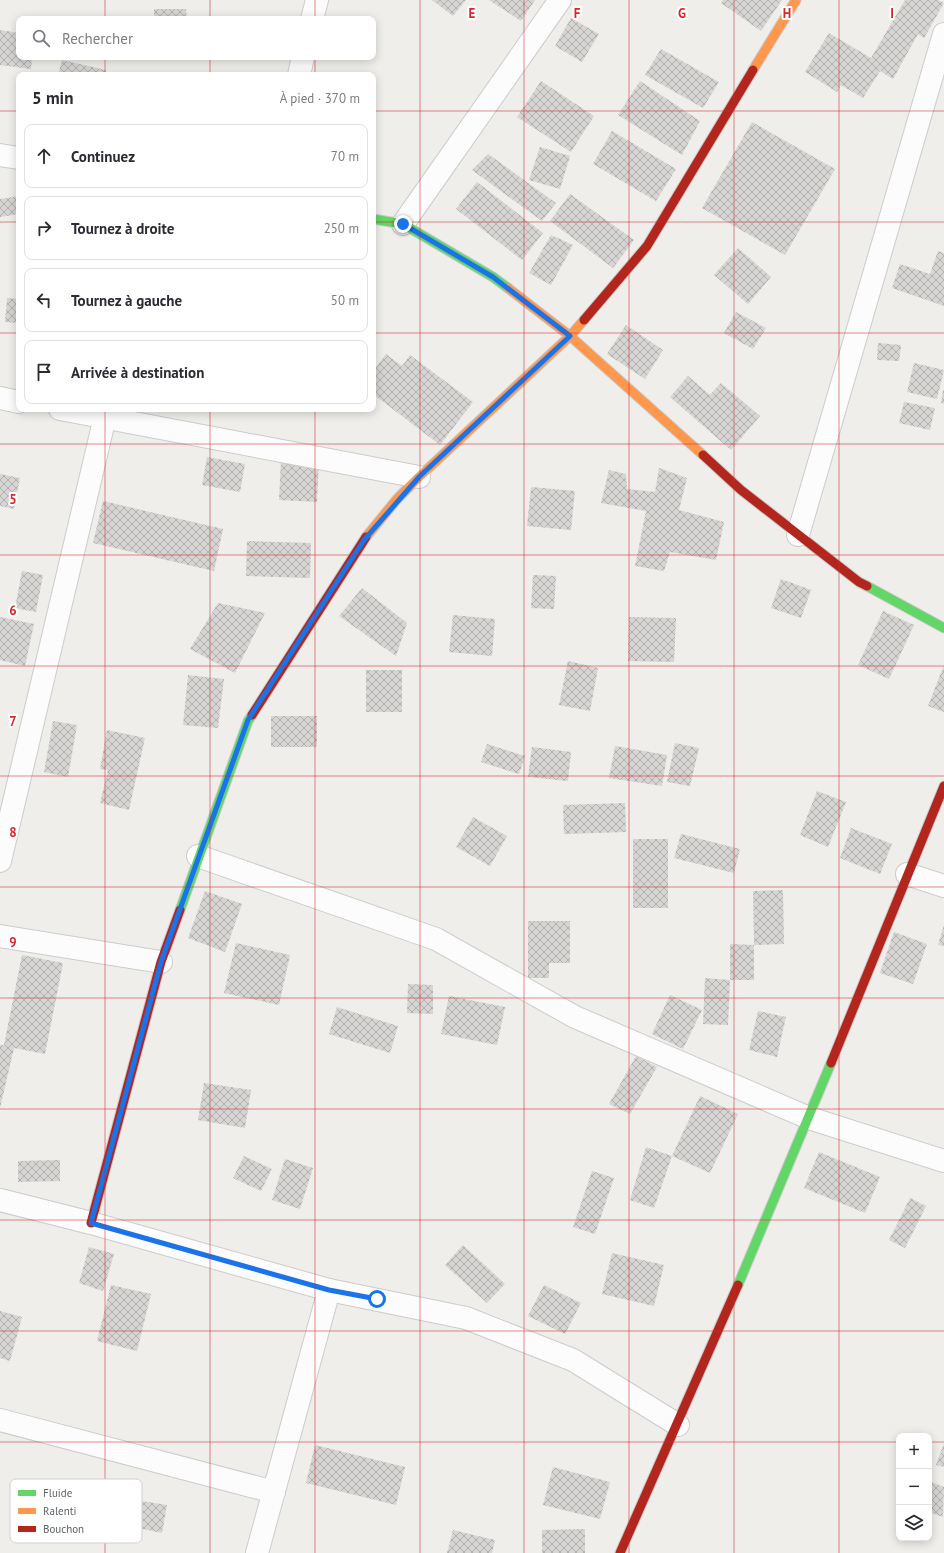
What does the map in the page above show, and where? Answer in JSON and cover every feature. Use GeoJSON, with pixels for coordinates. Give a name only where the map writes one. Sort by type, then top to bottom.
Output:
{"type":"FeatureCollection","features":[{"type":"Feature","properties":{"kind":"street"},"geometry":{"type":"LineString","coordinates":[[313,16],[317,0]]}},
{"type":"Feature","properties":{"kind":"street"},"geometry":{"type":"LineString","coordinates":[[403,224],[560,0]]}},
{"type":"Feature","properties":{"kind":"street"},"geometry":{"type":"LineString","coordinates":[[91,1223],[161,962],[248,720],[364,540],[419,477],[570,336],[647,246],[796,0]]}},
{"type":"Feature","properties":{"kind":"street"},"geometry":{"type":"LineString","coordinates":[[798,535],[944,34]]}},
{"type":"Feature","properties":{"kind":"street"},"geometry":{"type":"LineString","coordinates":[[300,72],[302,60]]}},
{"type":"Feature","properties":{"kind":"street"},"geometry":{"type":"LineString","coordinates":[[0,155],[16,158]]}},
{"type":"Feature","properties":{"kind":"street"},"geometry":{"type":"LineString","coordinates":[[376,220],[403,224],[493,277],[570,336],[741,490],[798,535],[859,582],[944,628]]}},
{"type":"Feature","properties":{"kind":"street"},"geometry":{"type":"LineString","coordinates":[[0,398],[16,401]]}},
{"type":"Feature","properties":{"kind":"street"},"geometry":{"type":"LineString","coordinates":[[77,412],[419,477]]}},
{"type":"Feature","properties":{"kind":"street"},"geometry":{"type":"LineString","coordinates":[[0,861],[105,417]]}},
{"type":"Feature","properties":{"kind":"street"},"geometry":{"type":"LineString","coordinates":[[620,1553],[678,1425],[808,1118],[944,786]]}},
{"type":"Feature","properties":{"kind":"street"},"geometry":{"type":"LineString","coordinates":[[198,856],[436,939],[575,1017],[808,1118],[944,1161]]}},
{"type":"Feature","properties":{"kind":"street"},"geometry":{"type":"LineString","coordinates":[[907,874],[944,886]]}},
{"type":"Feature","properties":{"kind":"street"},"geometry":{"type":"LineString","coordinates":[[0,936],[161,962]]}},
{"type":"Feature","properties":{"kind":"street"},"geometry":{"type":"LineString","coordinates":[[0,1200],[91,1223],[329,1290],[466,1318],[573,1360],[678,1425]]}},
{"type":"Feature","properties":{"kind":"street"},"geometry":{"type":"LineString","coordinates":[[257,1553],[329,1290]]}},
{"type":"Feature","properties":{"kind":"street"},"geometry":{"type":"LineString","coordinates":[[0,1420],[274,1492]]}},
{"type":"Feature","properties":{"kind":"building"},"geometry":{"type":"Polygon","coordinates":[[[432,0],[466,0],[453,16],[432,0]]]}},
{"type":"Feature","properties":{"kind":"building"},"geometry":{"type":"Polygon","coordinates":[[[489,0],[535,0],[521,21],[489,0]]]}},
{"type":"Feature","properties":{"kind":"building"},"geometry":{"type":"Polygon","coordinates":[[[723,0],[782,0],[761,31],[721,3],[723,0]]]}},
{"type":"Feature","properties":{"kind":"building"},"geometry":{"type":"Polygon","coordinates":[[[905,0],[938,0],[944,3],[924,38],[918,34],[893,79],[880,71],[863,98],[841,85],[837,92],[805,72],[829,33],[871,58],[905,0]]]}},
{"type":"Feature","properties":{"kind":"building"},"geometry":{"type":"Polygon","coordinates":[[[154,9],[186,9],[187,16],[154,16],[154,9]]]}},
{"type":"Feature","properties":{"kind":"building"},"geometry":{"type":"Polygon","coordinates":[[[571,18],[599,34],[582,62],[555,46],[571,18]]]}},
{"type":"Feature","properties":{"kind":"building"},"geometry":{"type":"Polygon","coordinates":[[[0,30],[16,33],[16,60],[32,60],[31,69],[0,65],[0,30]]]}},
{"type":"Feature","properties":{"kind":"building"},"geometry":{"type":"Polygon","coordinates":[[[661,49],[719,82],[703,108],[645,75],[661,49]]]}},
{"type":"Feature","properties":{"kind":"building"},"geometry":{"type":"Polygon","coordinates":[[[62,60],[106,70],[105,72],[59,72],[62,60]]]}},
{"type":"Feature","properties":{"kind":"building"},"geometry":{"type":"Polygon","coordinates":[[[541,81],[594,116],[571,152],[517,117],[541,81]]]}},
{"type":"Feature","properties":{"kind":"building"},"geometry":{"type":"Polygon","coordinates":[[[640,81],[700,121],[682,155],[618,115],[640,81]]]}},
{"type":"Feature","properties":{"kind":"building"},"geometry":{"type":"Polygon","coordinates":[[[752,122],[835,169],[785,255],[702,208],[752,122]]]}},
{"type":"Feature","properties":{"kind":"building"},"geometry":{"type":"Polygon","coordinates":[[[612,131],[676,169],[656,201],[593,164],[612,131]]]}},
{"type":"Feature","properties":{"kind":"building"},"geometry":{"type":"Polygon","coordinates":[[[540,147],[570,156],[560,189],[529,180],[540,147]]]}},
{"type":"Feature","properties":{"kind":"building"},"geometry":{"type":"Polygon","coordinates":[[[488,154],[556,203],[542,221],[472,170],[488,154]]]}},
{"type":"Feature","properties":{"kind":"building"},"geometry":{"type":"Polygon","coordinates":[[[477,182],[543,233],[522,260],[456,209],[477,182]]]}},
{"type":"Feature","properties":{"kind":"building"},"geometry":{"type":"Polygon","coordinates":[[[570,194],[634,240],[613,268],[550,221],[570,194]]]}},
{"type":"Feature","properties":{"kind":"building"},"geometry":{"type":"Polygon","coordinates":[[[16,196],[16,214],[0,217],[0,199],[16,196]]]}},
{"type":"Feature","properties":{"kind":"building"},"geometry":{"type":"Polygon","coordinates":[[[551,235],[573,245],[551,285],[529,273],[551,235]]]}},
{"type":"Feature","properties":{"kind":"building"},"geometry":{"type":"Polygon","coordinates":[[[738,248],[771,277],[748,304],[714,275],[738,248]]]}},
{"type":"Feature","properties":{"kind":"building"},"geometry":{"type":"Polygon","coordinates":[[[938,251],[944,253],[944,306],[892,288],[900,264],[930,274],[938,251]]]}},
{"type":"Feature","properties":{"kind":"building"},"geometry":{"type":"Polygon","coordinates":[[[7,298],[16,299],[16,323],[5,322],[7,298]]]}},
{"type":"Feature","properties":{"kind":"building"},"geometry":{"type":"Polygon","coordinates":[[[736,312],[766,328],[753,349],[724,333],[736,312]]]}},
{"type":"Feature","properties":{"kind":"building"},"geometry":{"type":"Polygon","coordinates":[[[626,325],[663,350],[645,379],[607,354],[626,325]]]}},
{"type":"Feature","properties":{"kind":"building"},"geometry":{"type":"Polygon","coordinates":[[[878,343],[901,345],[899,361],[877,360],[878,343]]]}},
{"type":"Feature","properties":{"kind":"building"},"geometry":{"type":"Polygon","coordinates":[[[386,354],[402,366],[410,355],[473,402],[440,445],[376,396],[376,367],[386,354]]]}},
{"type":"Feature","properties":{"kind":"building"},"geometry":{"type":"Polygon","coordinates":[[[914,363],[944,370],[937,399],[907,392],[914,363]]]}},
{"type":"Feature","properties":{"kind":"building"},"geometry":{"type":"Polygon","coordinates":[[[688,376],[710,395],[721,383],[760,416],[731,450],[670,397],[688,376]]]}},
{"type":"Feature","properties":{"kind":"building"},"geometry":{"type":"Polygon","coordinates":[[[944,390],[944,404],[941,403],[944,390]]]}},
{"type":"Feature","properties":{"kind":"building"},"geometry":{"type":"Polygon","coordinates":[[[904,402],[935,408],[930,430],[899,423],[904,402]]]}},
{"type":"Feature","properties":{"kind":"building"},"geometry":{"type":"Polygon","coordinates":[[[207,457],[245,464],[240,492],[202,485],[207,457]]]}},
{"type":"Feature","properties":{"kind":"building"},"geometry":{"type":"Polygon","coordinates":[[[281,460],[319,463],[317,502],[279,500],[281,460]]]}},
{"type":"Feature","properties":{"kind":"building"},"geometry":{"type":"Polygon","coordinates":[[[659,468],[687,478],[679,510],[724,522],[716,560],[670,552],[664,571],[635,566],[646,511],[601,503],[609,470],[626,474],[627,489],[655,492],[659,468]]]}},
{"type":"Feature","properties":{"kind":"building"},"geometry":{"type":"Polygon","coordinates":[[[0,474],[20,478],[14,509],[0,506],[0,474]]]}},
{"type":"Feature","properties":{"kind":"building"},"geometry":{"type":"Polygon","coordinates":[[[531,487],[575,491],[571,530],[527,526],[531,487]]]}},
{"type":"Feature","properties":{"kind":"building"},"geometry":{"type":"Polygon","coordinates":[[[103,501],[223,529],[214,571],[93,543],[103,501]]]}},
{"type":"Feature","properties":{"kind":"building"},"geometry":{"type":"Polygon","coordinates":[[[247,541],[311,543],[310,578],[246,576],[247,541]]]}},
{"type":"Feature","properties":{"kind":"building"},"geometry":{"type":"Polygon","coordinates":[[[22,571],[43,575],[36,612],[15,608],[22,571]]]}},
{"type":"Feature","properties":{"kind":"building"},"geometry":{"type":"Polygon","coordinates":[[[533,575],[556,576],[554,609],[531,608],[533,575]]]}},
{"type":"Feature","properties":{"kind":"building"},"geometry":{"type":"Polygon","coordinates":[[[781,579],[811,590],[801,618],[771,608],[781,579]]]}},
{"type":"Feature","properties":{"kind":"building"},"geometry":{"type":"Polygon","coordinates":[[[362,588],[407,623],[396,656],[339,616],[362,588]]]}},
{"type":"Feature","properties":{"kind":"building"},"geometry":{"type":"Polygon","coordinates":[[[218,603],[265,613],[235,673],[190,649],[218,603]]]}},
{"type":"Feature","properties":{"kind":"building"},"geometry":{"type":"Polygon","coordinates":[[[883,611],[914,625],[889,679],[858,665],[883,611]]]}},
{"type":"Feature","properties":{"kind":"building"},"geometry":{"type":"Polygon","coordinates":[[[453,615],[495,619],[492,656],[449,652],[453,615]]]}},
{"type":"Feature","properties":{"kind":"building"},"geometry":{"type":"Polygon","coordinates":[[[0,617],[34,624],[25,666],[0,660],[0,617]]]}},
{"type":"Feature","properties":{"kind":"building"},"geometry":{"type":"Polygon","coordinates":[[[629,617],[676,618],[674,662],[628,661],[629,617]]]}},
{"type":"Feature","properties":{"kind":"building"},"geometry":{"type":"Polygon","coordinates":[[[568,661],[598,668],[590,711],[559,705],[568,661]]]}},
{"type":"Feature","properties":{"kind":"building"},"geometry":{"type":"Polygon","coordinates":[[[944,665],[944,712],[928,706],[944,665]]]}},
{"type":"Feature","properties":{"kind":"building"},"geometry":{"type":"Polygon","coordinates":[[[366,670],[402,670],[402,712],[366,712],[366,670]]]}},
{"type":"Feature","properties":{"kind":"building"},"geometry":{"type":"Polygon","coordinates":[[[188,675],[224,679],[218,728],[183,725],[188,675]]]}},
{"type":"Feature","properties":{"kind":"building"},"geometry":{"type":"Polygon","coordinates":[[[271,716],[317,716],[317,747],[271,747],[271,716]]]}},
{"type":"Feature","properties":{"kind":"building"},"geometry":{"type":"Polygon","coordinates":[[[53,721],[77,725],[68,777],[44,772],[53,721]]]}},
{"type":"Feature","properties":{"kind":"building"},"geometry":{"type":"Polygon","coordinates":[[[107,730],[145,738],[129,810],[100,803],[108,770],[100,769],[107,730]]]}},
{"type":"Feature","properties":{"kind":"building"},"geometry":{"type":"Polygon","coordinates":[[[675,743],[699,748],[690,786],[667,782],[675,743]]]}},
{"type":"Feature","properties":{"kind":"building"},"geometry":{"type":"Polygon","coordinates":[[[487,744],[525,756],[519,774],[481,762],[487,744]]]}},
{"type":"Feature","properties":{"kind":"building"},"geometry":{"type":"Polygon","coordinates":[[[615,746],[667,755],[662,786],[609,778],[615,746]]]}},
{"type":"Feature","properties":{"kind":"building"},"geometry":{"type":"Polygon","coordinates":[[[532,747],[571,752],[568,781],[528,777],[532,747]]]}},
{"type":"Feature","properties":{"kind":"building"},"geometry":{"type":"Polygon","coordinates":[[[817,791],[846,802],[828,847],[800,835],[817,791]]]}},
{"type":"Feature","properties":{"kind":"building"},"geometry":{"type":"Polygon","coordinates":[[[625,803],[626,832],[564,834],[563,805],[625,803]]]}},
{"type":"Feature","properties":{"kind":"building"},"geometry":{"type":"Polygon","coordinates":[[[473,817],[507,836],[490,866],[456,847],[473,817]]]}},
{"type":"Feature","properties":{"kind":"building"},"geometry":{"type":"Polygon","coordinates":[[[851,828],[892,844],[880,874],[840,858],[851,828]]]}},
{"type":"Feature","properties":{"kind":"building"},"geometry":{"type":"Polygon","coordinates":[[[681,834],[740,849],[734,873],[674,858],[681,834]]]}},
{"type":"Feature","properties":{"kind":"building"},"geometry":{"type":"Polygon","coordinates":[[[633,839],[668,839],[668,908],[633,908],[633,839]]]}},
{"type":"Feature","properties":{"kind":"building"},"geometry":{"type":"Polygon","coordinates":[[[783,890],[784,944],[754,945],[753,891],[783,890]]]}},
{"type":"Feature","properties":{"kind":"building"},"geometry":{"type":"Polygon","coordinates":[[[205,891],[242,904],[225,952],[188,938],[205,891]]]}},
{"type":"Feature","properties":{"kind":"building"},"geometry":{"type":"Polygon","coordinates":[[[528,921],[570,921],[570,963],[549,963],[549,978],[528,978],[528,921]]]}},
{"type":"Feature","properties":{"kind":"building"},"geometry":{"type":"Polygon","coordinates":[[[944,925],[944,946],[938,945],[944,925]]]}},
{"type":"Feature","properties":{"kind":"building"},"geometry":{"type":"Polygon","coordinates":[[[894,932],[927,944],[913,984],[880,973],[894,932]]]}},
{"type":"Feature","properties":{"kind":"building"},"geometry":{"type":"Polygon","coordinates":[[[236,943],[290,955],[279,1005],[224,993],[236,943]]]}},
{"type":"Feature","properties":{"kind":"building"},"geometry":{"type":"Polygon","coordinates":[[[730,944],[754,945],[754,980],[730,980],[730,944]]]}},
{"type":"Feature","properties":{"kind":"building"},"geometry":{"type":"Polygon","coordinates":[[[22,955],[63,963],[45,1054],[14,1048],[0,1108],[0,1045],[4,1045],[22,955]]]}},
{"type":"Feature","properties":{"kind":"building"},"geometry":{"type":"Polygon","coordinates":[[[705,978],[730,980],[728,1025],[703,1024],[705,978]]]}},
{"type":"Feature","properties":{"kind":"building"},"geometry":{"type":"Polygon","coordinates":[[[408,984],[433,985],[433,1014],[407,1013],[408,984]]]}},
{"type":"Feature","properties":{"kind":"building"},"geometry":{"type":"Polygon","coordinates":[[[670,995],[702,1010],[683,1049],[652,1034],[670,995]]]}},
{"type":"Feature","properties":{"kind":"building"},"geometry":{"type":"Polygon","coordinates":[[[449,996],[505,1007],[497,1045],[441,1034],[449,996]]]}},
{"type":"Feature","properties":{"kind":"building"},"geometry":{"type":"Polygon","coordinates":[[[337,1007],[398,1026],[390,1053],[329,1034],[337,1007]]]}},
{"type":"Feature","properties":{"kind":"building"},"geometry":{"type":"Polygon","coordinates":[[[758,1011],[786,1017],[777,1057],[749,1050],[758,1011]]]}},
{"type":"Feature","properties":{"kind":"building"},"geometry":{"type":"Polygon","coordinates":[[[636,1056],[657,1067],[630,1114],[609,1104],[636,1056]]]}},
{"type":"Feature","properties":{"kind":"building"},"geometry":{"type":"Polygon","coordinates":[[[204,1083],[251,1090],[245,1128],[198,1120],[204,1083]]]}},
{"type":"Feature","properties":{"kind":"building"},"geometry":{"type":"Polygon","coordinates":[[[700,1096],[738,1114],[710,1173],[672,1156],[700,1096]]]}},
{"type":"Feature","properties":{"kind":"building"},"geometry":{"type":"Polygon","coordinates":[[[646,1147],[672,1156],[654,1208],[630,1200],[646,1147]]]}},
{"type":"Feature","properties":{"kind":"building"},"geometry":{"type":"Polygon","coordinates":[[[819,1152],[880,1177],[865,1213],[804,1188],[819,1152]]]}},
{"type":"Feature","properties":{"kind":"building"},"geometry":{"type":"Polygon","coordinates":[[[244,1156],[272,1169],[261,1191],[233,1178],[244,1156]]]}},
{"type":"Feature","properties":{"kind":"building"},"geometry":{"type":"Polygon","coordinates":[[[285,1159],[313,1168],[300,1209],[272,1200],[285,1159]]]}},
{"type":"Feature","properties":{"kind":"building"},"geometry":{"type":"Polygon","coordinates":[[[60,1160],[60,1181],[18,1182],[18,1161],[60,1160]]]}},
{"type":"Feature","properties":{"kind":"building"},"geometry":{"type":"Polygon","coordinates":[[[592,1171],[614,1178],[595,1234],[573,1227],[592,1171]]]}},
{"type":"Feature","properties":{"kind":"building"},"geometry":{"type":"Polygon","coordinates":[[[910,1198],[926,1206],[905,1248],[889,1240],[910,1198]]]}},
{"type":"Feature","properties":{"kind":"building"},"geometry":{"type":"Polygon","coordinates":[[[463,1245],[505,1284],[487,1303],[445,1265],[463,1245]]]}},
{"type":"Feature","properties":{"kind":"building"},"geometry":{"type":"Polygon","coordinates":[[[89,1247],[114,1254],[103,1291],[79,1283],[89,1247]]]}},
{"type":"Feature","properties":{"kind":"building"},"geometry":{"type":"Polygon","coordinates":[[[612,1253],[664,1265],[654,1306],[602,1294],[612,1253]]]}},
{"type":"Feature","properties":{"kind":"building"},"geometry":{"type":"Polygon","coordinates":[[[111,1285],[151,1294],[137,1351],[97,1341],[111,1285]]]}},
{"type":"Feature","properties":{"kind":"building"},"geometry":{"type":"Polygon","coordinates":[[[544,1285],[581,1303],[565,1334],[528,1316],[544,1285]]]}},
{"type":"Feature","properties":{"kind":"building"},"geometry":{"type":"Polygon","coordinates":[[[0,1311],[22,1317],[10,1361],[0,1358],[0,1311]]]}},
{"type":"Feature","properties":{"kind":"building"},"geometry":{"type":"Polygon","coordinates":[[[944,1443],[944,1467],[936,1465],[944,1443]]]}},
{"type":"Feature","properties":{"kind":"building"},"geometry":{"type":"Polygon","coordinates":[[[315,1445],[405,1467],[396,1505],[306,1483],[315,1445]]]}},
{"type":"Feature","properties":{"kind":"building"},"geometry":{"type":"Polygon","coordinates":[[[553,1467],[610,1482],[600,1519],[543,1505],[553,1467]]]}},
{"type":"Feature","properties":{"kind":"building"},"geometry":{"type":"Polygon","coordinates":[[[932,1482],[944,1487],[943,1517],[932,1513],[932,1482]]]}},
{"type":"Feature","properties":{"kind":"building"},"geometry":{"type":"Polygon","coordinates":[[[142,1501],[167,1505],[162,1533],[142,1529],[142,1501]]]}},
{"type":"Feature","properties":{"kind":"building"},"geometry":{"type":"Polygon","coordinates":[[[585,1529],[585,1553],[542,1553],[542,1530],[585,1529]]]}},
{"type":"Feature","properties":{"kind":"building"},"geometry":{"type":"Polygon","coordinates":[[[453,1530],[495,1540],[492,1553],[447,1553],[453,1530]]]}},
{"type":"Feature","properties":{"kind":"traffic: fast"},"geometry":{"type":"LineString","coordinates":[[376,220],[403,224],[493,277],[508,288]]}},
{"type":"Feature","properties":{"kind":"traffic: fast"},"geometry":{"type":"LineString","coordinates":[[867,586],[944,628]]}},
{"type":"Feature","properties":{"kind":"traffic: fast"},"geometry":{"type":"LineString","coordinates":[[180,910],[248,721],[252,715]]}},
{"type":"Feature","properties":{"kind":"traffic: fast"},"geometry":{"type":"LineString","coordinates":[[738,1285],[831,1063]]}},
{"type":"Feature","properties":{"kind":"traffic: slow"},"geometry":{"type":"LineString","coordinates":[[753,70],[796,0]]}},
{"type":"Feature","properties":{"kind":"traffic: slow"},"geometry":{"type":"LineString","coordinates":[[508,288],[570,336],[703,455]]}},
{"type":"Feature","properties":{"kind":"traffic: slow"},"geometry":{"type":"LineString","coordinates":[[366,537],[397,499],[419,477],[570,336],[584,320]]}},
{"type":"Feature","properties":{"kind":"traffic: jam"},"geometry":{"type":"LineString","coordinates":[[584,320],[647,246],[753,70]]}},
{"type":"Feature","properties":{"kind":"traffic: jam"},"geometry":{"type":"LineString","coordinates":[[703,455],[741,490],[859,582],[867,586]]}},
{"type":"Feature","properties":{"kind":"traffic: jam"},"geometry":{"type":"LineString","coordinates":[[252,715],[366,537]]}},
{"type":"Feature","properties":{"kind":"traffic: jam"},"geometry":{"type":"LineString","coordinates":[[831,1063],[944,786]]}},
{"type":"Feature","properties":{"kind":"traffic: jam"},"geometry":{"type":"LineString","coordinates":[[91,1223],[161,962],[180,910]]}},
{"type":"Feature","properties":{"kind":"traffic: jam"},"geometry":{"type":"LineString","coordinates":[[620,1553],[738,1285]]}},
{"type":"Feature","properties":{"kind":"route"},"geometry":{"type":"LineString","coordinates":[[377,1299],[329,1290],[91,1223],[161,962],[248,720],[364,540],[397,499],[570,336],[493,277],[403,224]]}}]}
